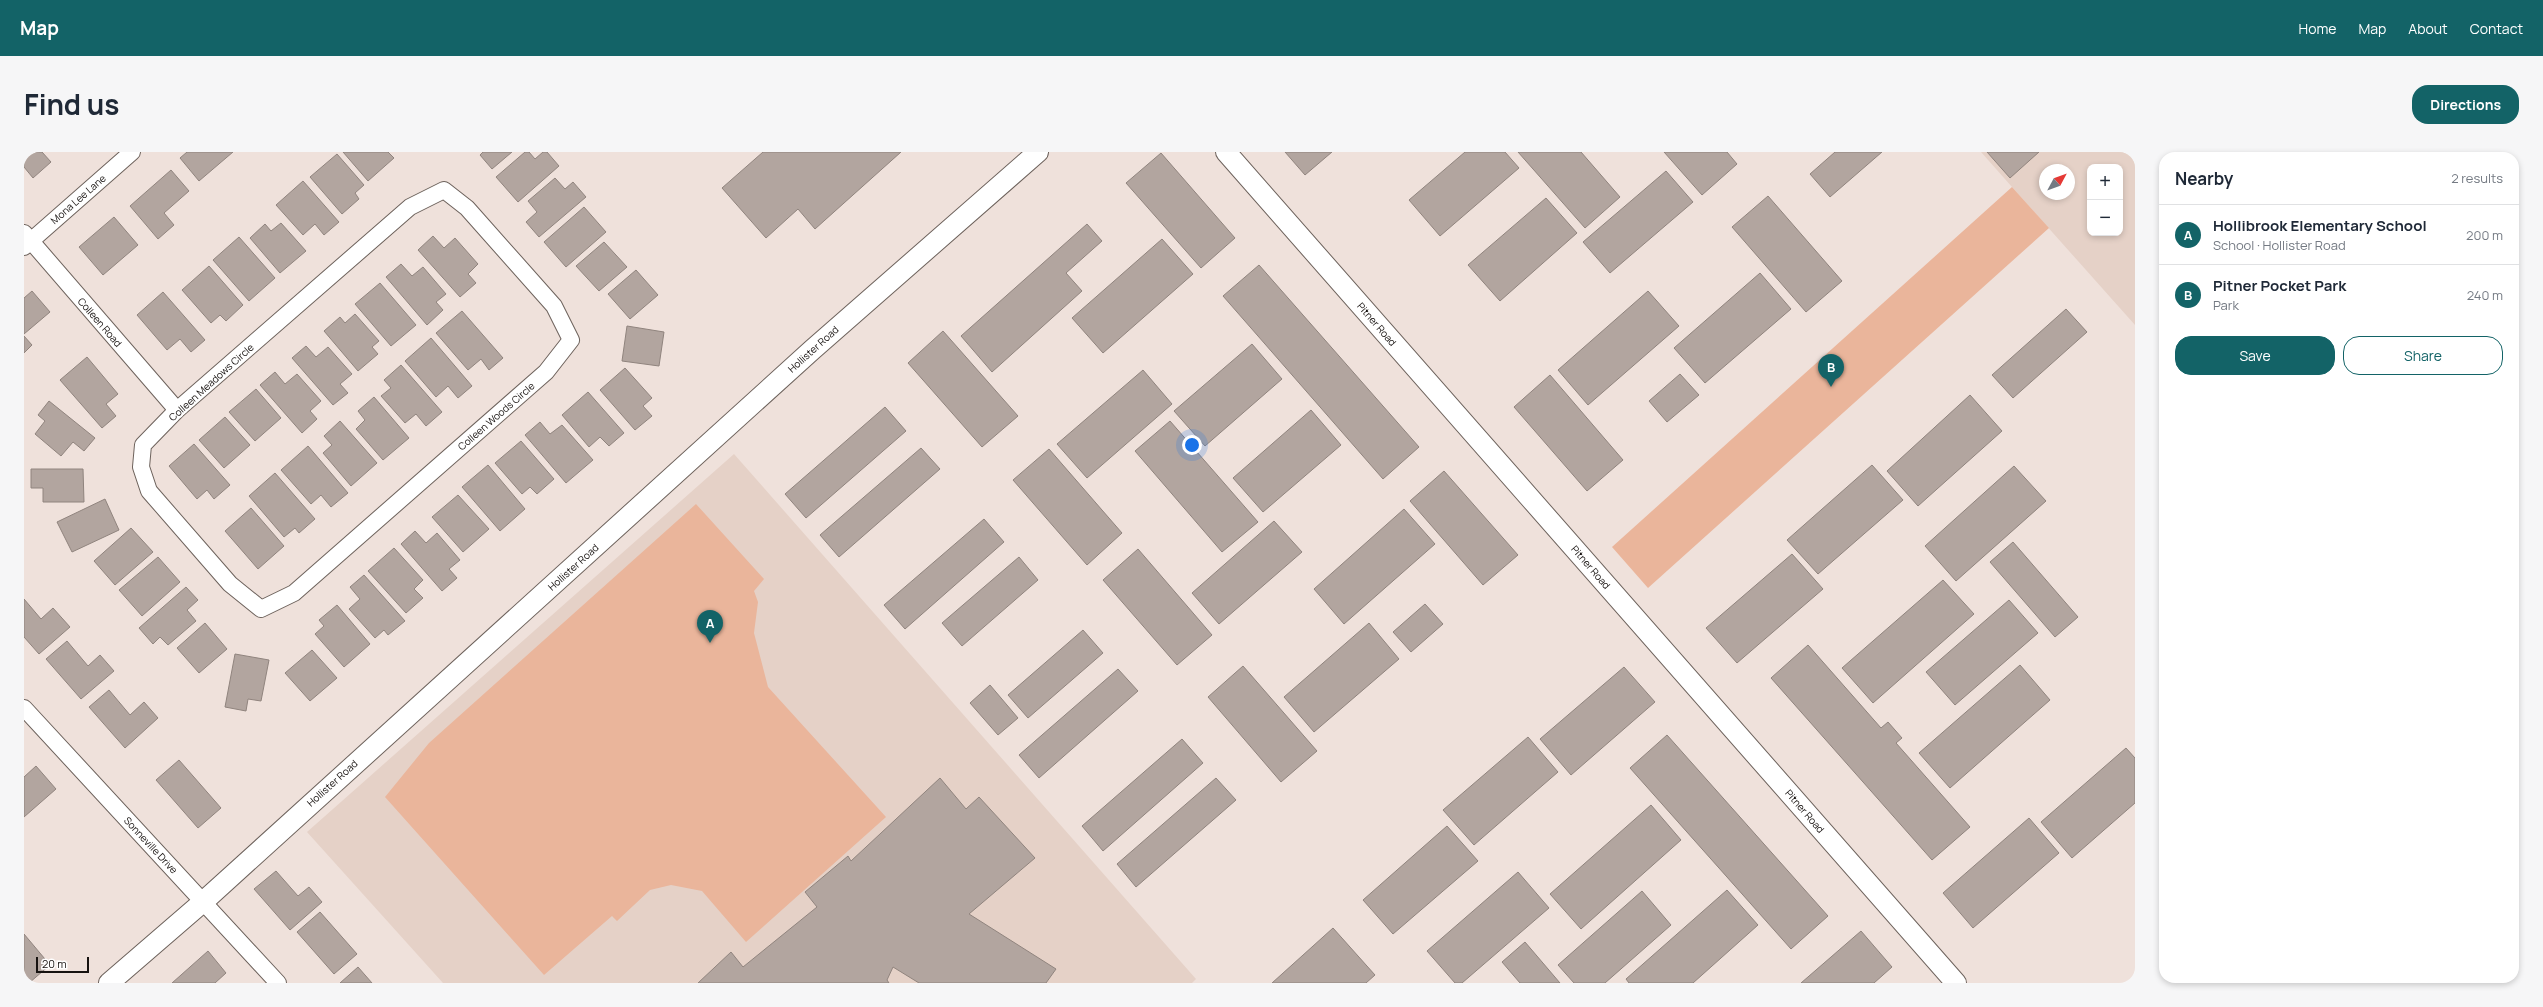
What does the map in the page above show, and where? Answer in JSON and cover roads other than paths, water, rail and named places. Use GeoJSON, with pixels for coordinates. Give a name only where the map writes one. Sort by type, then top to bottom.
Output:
{"type":"FeatureCollection","features":[{"type":"Feature","properties":{"kind":"street","name":"Mona Lee Lane"},"geometry":{"type":"LineString","coordinates":[[26,240],[132,152]]}},
{"type":"Feature","properties":{"kind":"street","name":"Hollister Road"},"geometry":{"type":"LineString","coordinates":[[109,983],[204,901],[812,350],[1038,152]]}},
{"type":"Feature","properties":{"kind":"street","name":"Pitner Road"},"geometry":{"type":"LineString","coordinates":[[1226,152],[1956,983]]}},
{"type":"Feature","properties":{"kind":"street","name":"Colleen Meadows Circle"},"geometry":{"type":"LineString","coordinates":[[261,609],[230,584],[149,491],[141,467],[143,445],[177,410],[410,207],[444,190]]}},
{"type":"Feature","properties":{"kind":"street","name":"Colleen Woods Circle"},"geometry":{"type":"LineString","coordinates":[[261,609],[294,593],[546,372],[571,340],[554,306],[467,208],[444,190]]}},
{"type":"Feature","properties":{"kind":"street","name":"Colleen Road"},"geometry":{"type":"LineString","coordinates":[[26,240],[177,410]]}},
{"type":"Feature","properties":{"kind":"street","name":"Sonneville Drive"},"geometry":{"type":"LineString","coordinates":[[27,717],[204,901],[278,983]]}},
{"type":"Feature","properties":{"kind":"place","name":"Pitner Pocket Park"},"geometry":{"type":"Point","coordinates":[1831,387]}},
{"type":"Feature","properties":{"kind":"place","name":"Hollibrook Elementary School"},"geometry":{"type":"Point","coordinates":[710,643]}}]}
